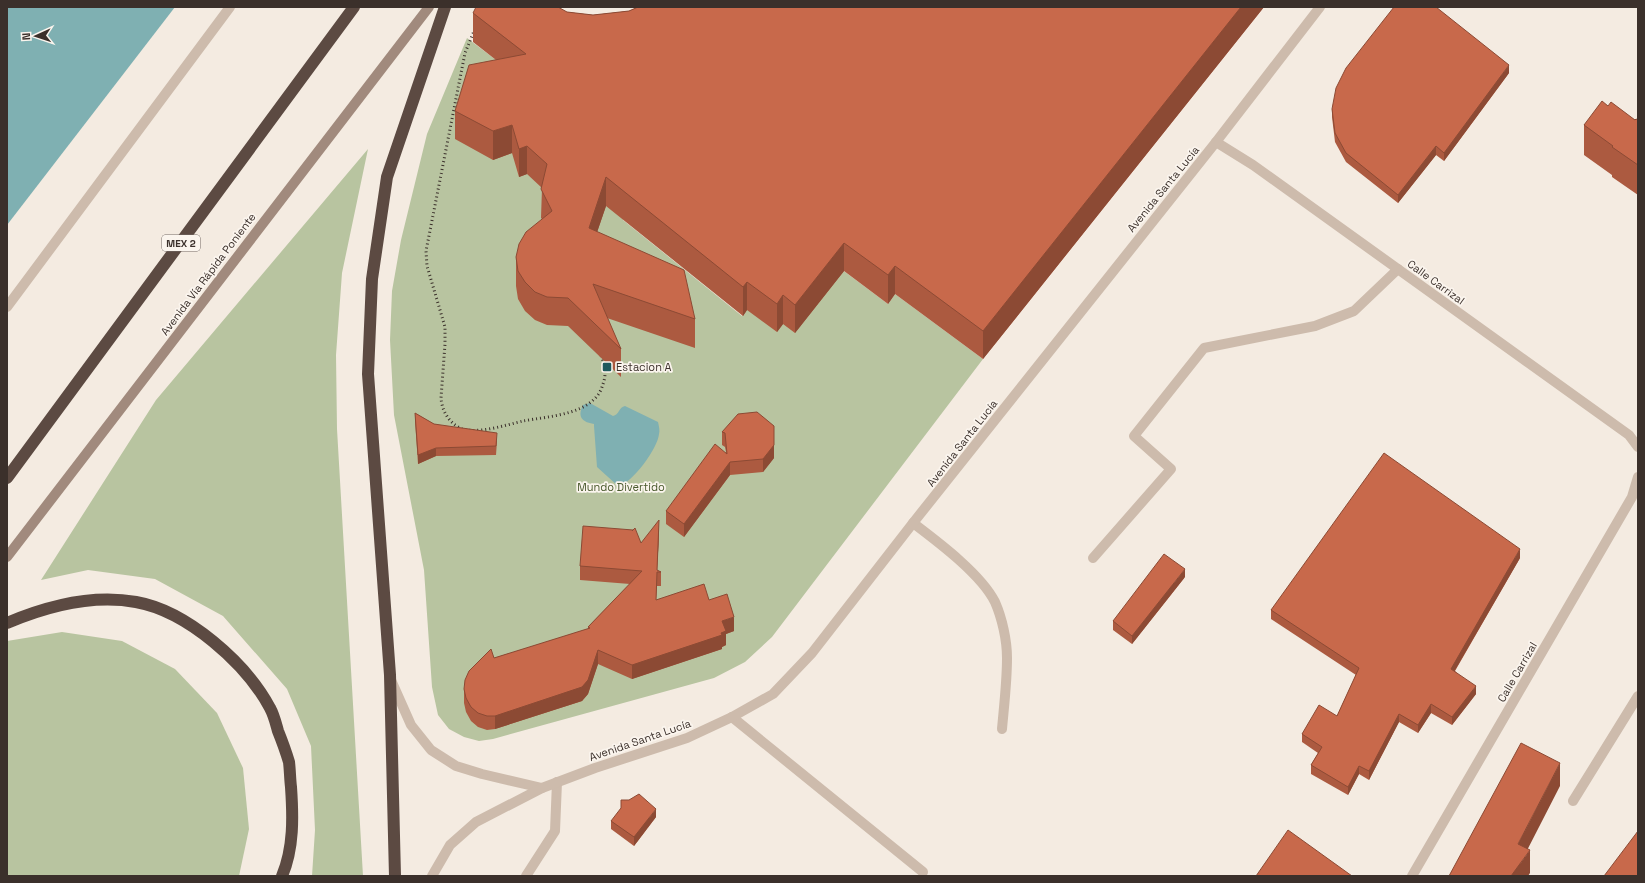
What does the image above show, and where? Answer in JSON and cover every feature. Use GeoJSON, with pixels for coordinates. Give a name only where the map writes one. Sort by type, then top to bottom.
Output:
{"type":"FeatureCollection","features":[{"type":"Feature","properties":{"kind":"highway","name":"MEX 2"},"geometry":{"type":"LineString","coordinates":[[7,478],[354,7]]}},
{"type":"Feature","properties":{"kind":"highway"},"geometry":{"type":"LineString","coordinates":[[395,876],[390,675],[368,374],[372,279],[388,177],[445,7]]}},
{"type":"Feature","properties":{"kind":"highway"},"geometry":{"type":"LineString","coordinates":[[7,623],[32,612],[61,604],[94,599],[137,602],[170,613],[210,638],[244,670],[271,708],[289,763],[293,821],[286,868],[282,876]]}},
{"type":"Feature","properties":{"kind":"main road","name":"Avenida Vía Rápida Poniente"},"geometry":{"type":"LineString","coordinates":[[7,557],[429,7]]}},
{"type":"Feature","properties":{"kind":"street"},"geometry":{"type":"LineString","coordinates":[[7,307],[230,7]]}},
{"type":"Feature","properties":{"kind":"street","name":"Avenida Santa Lucía"},"geometry":{"type":"LineString","coordinates":[[432,876],[450,845],[476,822],[542,788],[557,782],[686,738],[732,717],[773,694],[812,653],[913,523],[1216,142],[1320,7]]}},
{"type":"Feature","properties":{"kind":"street","name":"Calle Carrizal"},"geometry":{"type":"LineString","coordinates":[[1216,142],[1252,165],[1629,435],[1638,447]]}},
{"type":"Feature","properties":{"kind":"street"},"geometry":{"type":"LineString","coordinates":[[1093,558],[1171,469],[1134,436],[1204,348],[1315,326],[1354,311],[1398,269]]}},
{"type":"Feature","properties":{"kind":"street","name":"Calle Carrizal"},"geometry":{"type":"LineString","coordinates":[[1412,876],[1632,497],[1638,478]]}},
{"type":"Feature","properties":{"kind":"street"},"geometry":{"type":"LineString","coordinates":[[913,523],[941,544],[976,577],[994,601],[1003,626],[1007,658],[1002,729]]}},
{"type":"Feature","properties":{"kind":"street"},"geometry":{"type":"LineString","coordinates":[[390,675],[411,724],[431,750],[456,766],[482,774],[542,788]]}},
{"type":"Feature","properties":{"kind":"street"},"geometry":{"type":"LineString","coordinates":[[1573,801],[1638,696]]}},
{"type":"Feature","properties":{"kind":"street"},"geometry":{"type":"LineString","coordinates":[[732,717],[923,872]]}},
{"type":"Feature","properties":{"kind":"street"},"geometry":{"type":"LineString","coordinates":[[526,876],[555,831],[557,782]]}},
{"type":"Feature","properties":{"kind":"green space","name":"Mundo Divertido"},"geometry":{"type":"Polygon","coordinates":[[[467,38],[622,155],[623,220],[742,316],[801,239],[888,304],[895,294],[983,359],[772,637],[745,662],[714,678],[493,739],[479,741],[464,737],[449,729],[438,715],[432,687],[424,570],[394,415],[390,340],[392,291],[401,240],[427,134],[467,38]]]}},
{"type":"Feature","properties":{"kind":"green space"},"geometry":{"type":"Polygon","coordinates":[[[368,149],[342,273],[336,355],[337,429],[363,876],[312,876],[315,830],[311,746],[287,689],[223,616],[155,579],[88,570],[41,580],[156,400],[368,149]]]}},
{"type":"Feature","properties":{"kind":"green space"},"geometry":{"type":"Polygon","coordinates":[[[62,632],[122,641],[175,669],[217,713],[243,768],[249,829],[239,876],[7,876],[7,641],[62,632]]]}},
{"type":"Feature","properties":{"kind":"water"},"geometry":{"type":"Polygon","coordinates":[[[7,7],[175,7],[7,225],[7,7]]]}},
{"type":"Feature","properties":{"kind":"water"},"geometry":{"type":"Polygon","coordinates":[[[590,403],[613,416],[625,406],[658,422],[658,440],[654,448],[637,472],[624,484],[618,486],[597,467],[594,424],[586,422],[580,413],[583,405],[590,403]]]}},
{"type":"Feature","properties":{"kind":"building"},"geometry":{"type":"Polygon","coordinates":[[[476,7],[558,7],[567,12],[593,15],[629,11],[638,7],[1241,7],[983,331],[895,266],[888,275],[844,243],[795,305],[783,295],[777,304],[747,282],[743,287],[606,177],[589,228],[684,270],[695,319],[593,284],[621,349],[568,298],[547,297],[535,292],[525,282],[518,271],[516,257],[519,244],[526,232],[552,211],[541,189],[547,164],[527,146],[519,149],[512,125],[493,131],[455,111],[469,65],[526,54],[473,13],[476,7]]]}},
{"type":"Feature","properties":{"kind":"building"},"geometry":{"type":"Polygon","coordinates":[[[1394,7],[1436,7],[1509,65],[1444,153],[1436,146],[1398,195],[1346,153],[1335,133],[1332,109],[1336,88],[1346,68],[1394,7]]]}},
{"type":"Feature","properties":{"kind":"building"},"geometry":{"type":"Polygon","coordinates":[[[1602,101],[1608,106],[1611,102],[1635,120],[1638,120],[1638,165],[1584,125],[1602,101]]]}},
{"type":"Feature","properties":{"kind":"building"},"geometry":{"type":"Polygon","coordinates":[[[757,412],[774,426],[774,445],[763,459],[730,462],[684,524],[666,511],[715,444],[727,454],[725,433],[722,432],[738,414],[757,412]]]}},
{"type":"Feature","properties":{"kind":"building"},"geometry":{"type":"Polygon","coordinates":[[[415,413],[434,424],[497,433],[496,446],[436,448],[418,455],[415,413]]]}},
{"type":"Feature","properties":{"kind":"building"},"geometry":{"type":"Polygon","coordinates":[[[1384,453],[1520,549],[1451,669],[1476,686],[1452,717],[1431,704],[1418,725],[1399,714],[1369,771],[1359,766],[1348,787],[1311,765],[1322,747],[1302,734],[1319,705],[1337,716],[1359,668],[1271,610],[1384,453]]]}},
{"type":"Feature","properties":{"kind":"building"},"geometry":{"type":"Polygon","coordinates":[[[659,520],[657,570],[661,572],[657,572],[656,600],[704,584],[709,600],[727,594],[734,617],[722,621],[726,631],[721,633],[722,635],[632,665],[598,650],[588,680],[582,687],[495,716],[487,716],[478,713],[471,707],[466,698],[464,689],[465,680],[469,671],[491,649],[494,658],[590,628],[588,627],[642,571],[580,566],[583,526],[633,530],[635,528],[641,543],[659,520]]]}},
{"type":"Feature","properties":{"kind":"building"},"geometry":{"type":"Polygon","coordinates":[[[1164,554],[1185,569],[1132,636],[1113,621],[1164,554]]]}},
{"type":"Feature","properties":{"kind":"building"},"geometry":{"type":"Polygon","coordinates":[[[1521,743],[1560,763],[1518,844],[1530,850],[1511,876],[1449,876],[1521,743]]]}},
{"type":"Feature","properties":{"kind":"building"},"geometry":{"type":"Polygon","coordinates":[[[639,794],[656,809],[634,837],[611,821],[621,808],[621,800],[629,800],[639,794]]]}},
{"type":"Feature","properties":{"kind":"building"},"geometry":{"type":"Polygon","coordinates":[[[1288,830],[1352,876],[1256,876],[1288,830]]]}},
{"type":"Feature","properties":{"kind":"building"},"geometry":{"type":"Polygon","coordinates":[[[1638,831],[1638,876],[1604,876],[1638,831]]]}},
{"type":"Feature","properties":{"kind":"railway"},"geometry":{"type":"LineString","coordinates":[[484,7],[465,53],[426,251],[427,266],[445,327],[441,398],[446,415],[460,428],[466,430],[482,430],[558,415],[581,408],[591,402],[598,394],[603,384],[605,372],[603,360],[599,352]]}},
{"type":"Feature","properties":{"kind":"place","name":"Estacion A"},"geometry":{"type":"Point","coordinates":[607,367]}}]}
